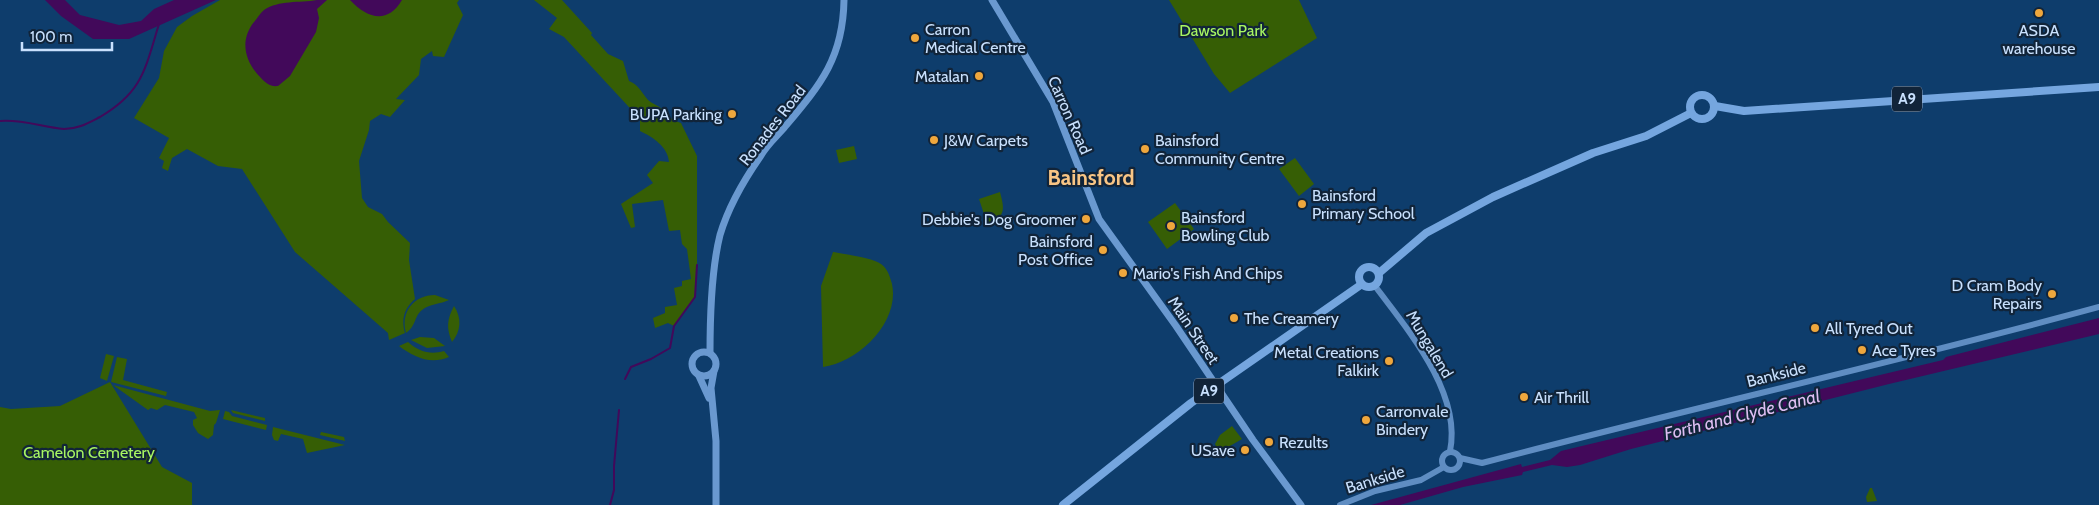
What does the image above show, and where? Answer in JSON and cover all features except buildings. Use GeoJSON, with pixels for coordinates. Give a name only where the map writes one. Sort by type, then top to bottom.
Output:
{"type":"FeatureCollection","features":[{"type":"Feature","properties":{"kind":"main road","name":"Ronades Road"},"geometry":{"type":"LineString","coordinates":[[710,353],[710,325],[716,258],[721,235],[730,212],[760,156],[818,88],[834,57],[840,34],[844,0]]}},
{"type":"Feature","properties":{"kind":"main road","name":"Carron Road"},"geometry":{"type":"LineString","coordinates":[[992,0],[1053,102],[1099,219]]}},
{"type":"Feature","properties":{"kind":"main road","name":"A9"},"geometry":{"type":"LineString","coordinates":[[1691,113],[1691,102],[1698,95],[1703,94],[1711,98],[1715,106],[1744,111],[2099,87]]}},
{"type":"Feature","properties":{"kind":"main road"},"geometry":{"type":"LineString","coordinates":[[1379,273],[1371,267],[1364,268],[1359,274],[1362,284],[1368,288],[1375,286],[1379,280],[1379,273],[1426,233],[1494,197],[1594,152],[1646,136],[1691,113],[1703,119],[1712,115],[1715,106]]}},
{"type":"Feature","properties":{"kind":"main road","name":"Main Street"},"geometry":{"type":"LineString","coordinates":[[1099,219],[1276,473],[1301,505]]}},
{"type":"Feature","properties":{"kind":"main road","name":"A9"},"geometry":{"type":"LineString","coordinates":[[1063,505],[1191,403],[1362,284]]}},
{"type":"Feature","properties":{"kind":"main road","name":"Ronades Road"},"geometry":{"type":"LineString","coordinates":[[702,352],[710,325]]}},
{"type":"Feature","properties":{"kind":"main road"},"geometry":{"type":"LineString","coordinates":[[713,410],[706,389],[691,366],[692,360],[697,353],[710,353],[716,361],[711,388],[716,441],[716,505]]}},
{"type":"Feature","properties":{"kind":"main road"},"geometry":{"type":"LineString","coordinates":[[699,376],[705,376],[714,372]]}},
{"type":"Feature","properties":{"kind":"street","name":"Mungalend"},"geometry":{"type":"LineString","coordinates":[[1375,286],[1420,350],[1446,398],[1451,424],[1452,440],[1450,452]]}},
{"type":"Feature","properties":{"kind":"street","name":"Bankside"},"geometry":{"type":"LineString","coordinates":[[1460,458],[1482,463],[2099,307]]}},
{"type":"Feature","properties":{"kind":"street"},"geometry":{"type":"LineString","coordinates":[[1450,452],[1456,453],[1460,458],[1456,468],[1450,470],[1444,467],[1442,458],[1446,453],[1450,452]]}},
{"type":"Feature","properties":{"kind":"street","name":"Bankside"},"geometry":{"type":"LineString","coordinates":[[1340,505],[1375,491],[1420,480],[1444,467]]}},
{"type":"Feature","properties":{"kind":"green space"},"geometry":{"type":"Polygon","coordinates":[[[220,0],[459,0],[457,3],[463,15],[444,57],[433,56],[432,51],[421,59],[419,75],[396,99],[405,100],[390,117],[381,114],[370,121],[359,161],[362,198],[368,207],[382,214],[410,243],[409,260],[415,299],[408,306],[404,314],[405,333],[389,340],[388,333],[295,252],[242,169],[218,166],[187,149],[172,158],[168,171],[162,168],[164,161],[159,158],[169,138],[134,118],[159,78],[164,51],[177,27],[220,0]]]}},
{"type":"Feature","properties":{"kind":"green space"},"geometry":{"type":"Polygon","coordinates":[[[534,0],[562,0],[608,54],[623,61],[629,81],[637,86],[650,101],[668,116],[681,123],[697,156],[697,265],[695,297],[674,326],[668,323],[655,328],[653,318],[665,313],[665,307],[677,305],[674,288],[682,286],[682,281],[691,279],[687,249],[682,244],[680,230],[669,231],[663,200],[632,204],[635,227],[631,228],[621,204],[653,183],[647,175],[659,161],[669,162],[666,152],[659,143],[640,131],[640,119],[564,37],[549,29],[557,18],[534,0]]]}},
{"type":"Feature","properties":{"kind":"green space","name":"Dawson Park"},"geometry":{"type":"Polygon","coordinates":[[[1169,0],[1299,0],[1317,38],[1230,93],[1214,74],[1169,0]]]}},
{"type":"Feature","properties":{"kind":"green space"},"geometry":{"type":"Polygon","coordinates":[[[854,146],[857,159],[839,163],[836,150],[854,146]]]}},
{"type":"Feature","properties":{"kind":"green space"},"geometry":{"type":"Polygon","coordinates":[[[1295,158],[1314,184],[1299,196],[1279,169],[1295,158]]]}},
{"type":"Feature","properties":{"kind":"green space"},"geometry":{"type":"Polygon","coordinates":[[[1000,192],[1003,204],[1001,215],[988,226],[979,199],[1000,192]]]}},
{"type":"Feature","properties":{"kind":"green space","name":"Bainsford Bowling Club"},"geometry":{"type":"Polygon","coordinates":[[[1175,203],[1194,229],[1167,249],[1148,222],[1175,203]]]}},
{"type":"Feature","properties":{"kind":"green space"},"geometry":{"type":"Polygon","coordinates":[[[833,252],[866,258],[881,264],[887,271],[892,284],[893,298],[890,312],[883,326],[863,349],[837,364],[823,367],[821,286],[833,252]]]}},
{"type":"Feature","properties":{"kind":"green space"},"geometry":{"type":"Polygon","coordinates":[[[435,295],[449,300],[428,306],[422,310],[410,330],[406,333],[405,318],[410,306],[421,298],[435,295]]]}},
{"type":"Feature","properties":{"kind":"green space"},"geometry":{"type":"Polygon","coordinates":[[[454,306],[458,315],[459,329],[452,342],[448,324],[454,306]]]}},
{"type":"Feature","properties":{"kind":"green space"},"geometry":{"type":"Polygon","coordinates":[[[420,337],[434,338],[445,346],[427,348],[411,340],[420,337]]]}},
{"type":"Feature","properties":{"kind":"green space"},"geometry":{"type":"Polygon","coordinates":[[[408,342],[425,352],[444,351],[449,357],[435,360],[422,359],[399,346],[408,342]]]}},
{"type":"Feature","properties":{"kind":"green space"},"geometry":{"type":"Polygon","coordinates":[[[106,354],[114,356],[107,381],[100,378],[106,354]]]}},
{"type":"Feature","properties":{"kind":"green space"},"geometry":{"type":"Polygon","coordinates":[[[117,357],[127,359],[123,380],[167,392],[166,396],[111,382],[117,357]]]}},
{"type":"Feature","properties":{"kind":"green space","name":"Camelon Cemetery"},"geometry":{"type":"Polygon","coordinates":[[[110,382],[162,467],[192,483],[192,505],[0,505],[0,407],[11,409],[60,406],[110,382]]]}},
{"type":"Feature","properties":{"kind":"green space"},"geometry":{"type":"Polygon","coordinates":[[[113,385],[210,411],[220,410],[214,425],[213,435],[208,439],[198,433],[193,425],[193,420],[197,418],[194,412],[165,405],[157,410],[151,408],[148,410],[113,385]]]}},
{"type":"Feature","properties":{"kind":"green space"},"geometry":{"type":"Polygon","coordinates":[[[231,410],[265,418],[265,421],[233,413],[231,410]]]}},
{"type":"Feature","properties":{"kind":"green space"},"geometry":{"type":"Polygon","coordinates":[[[225,411],[229,412],[232,416],[267,425],[266,430],[223,419],[225,411]]]}},
{"type":"Feature","properties":{"kind":"green space"},"geometry":{"type":"Polygon","coordinates":[[[1232,426],[1242,439],[1230,446],[1217,448],[1215,444],[1220,435],[1232,426]]]}},
{"type":"Feature","properties":{"kind":"green space"},"geometry":{"type":"Polygon","coordinates":[[[273,427],[345,445],[307,453],[303,439],[281,434],[278,441],[274,440],[272,435],[273,427]]]}},
{"type":"Feature","properties":{"kind":"green space"},"geometry":{"type":"Polygon","coordinates":[[[321,432],[344,437],[345,441],[320,435],[321,432]]]}},
{"type":"Feature","properties":{"kind":"green space"},"geometry":{"type":"Polygon","coordinates":[[[1870,488],[1872,488],[1877,501],[1867,502],[1866,497],[1870,488]]]}},
{"type":"Feature","properties":{"kind":"water"},"geometry":{"type":"Polygon","coordinates":[[[45,0],[65,0],[80,15],[119,25],[141,21],[154,9],[174,0],[216,0],[129,39],[93,39],[61,16],[45,0]]]}},
{"type":"Feature","properties":{"kind":"water"},"geometry":{"type":"Polygon","coordinates":[[[327,0],[317,9],[319,18],[316,32],[290,76],[278,86],[268,84],[255,72],[248,58],[245,44],[249,29],[261,13],[270,7],[283,3],[327,0]]]}},
{"type":"Feature","properties":{"kind":"water"},"geometry":{"type":"Polygon","coordinates":[[[350,0],[402,0],[390,13],[377,16],[363,11],[350,0]]]}},
{"type":"Feature","properties":{"kind":"water","name":"Forth and Clyde Canal"},"geometry":{"type":"Polygon","coordinates":[[[2099,318],[2099,334],[1889,384],[1631,449],[1580,465],[1567,467],[1552,465],[1523,472],[1522,475],[1463,487],[1400,505],[1371,505],[1521,464],[1522,467],[1550,460],[1561,451],[1943,360],[1946,357],[2099,318]]]}},
{"type":"Feature","properties":{"kind":"waterway"},"geometry":{"type":"LineString","coordinates":[[0,121],[16,121],[69,129],[100,117],[114,108],[134,88],[146,67],[159,24]]}},
{"type":"Feature","properties":{"kind":"waterway"},"geometry":{"type":"LineString","coordinates":[[625,379],[631,367],[651,359],[670,348],[674,326],[695,297],[697,265]]}},
{"type":"Feature","properties":{"kind":"waterway"},"geometry":{"type":"LineString","coordinates":[[610,505],[614,490],[619,410]]}},
{"type":"Feature","properties":{"kind":"place","name":"ASDA warehouse"},"geometry":{"type":"Point","coordinates":[2039,13]}},
{"type":"Feature","properties":{"kind":"place","name":"Carron Medical Centre"},"geometry":{"type":"Point","coordinates":[915,38]}},
{"type":"Feature","properties":{"kind":"place","name":"Matalan"},"geometry":{"type":"Point","coordinates":[979,76]}},
{"type":"Feature","properties":{"kind":"place","name":"BUPA Parking"},"geometry":{"type":"Point","coordinates":[732,114]}},
{"type":"Feature","properties":{"kind":"place","name":"J&W Carpets"},"geometry":{"type":"Point","coordinates":[934,140]}},
{"type":"Feature","properties":{"kind":"place","name":"Bainsford Community Centre"},"geometry":{"type":"Point","coordinates":[1145,149]}},
{"type":"Feature","properties":{"kind":"place","name":"Bainsford Primary School"},"geometry":{"type":"Point","coordinates":[1302,204]}},
{"type":"Feature","properties":{"kind":"place","name":"Debbie's Dog Groomer"},"geometry":{"type":"Point","coordinates":[1086,219]}},
{"type":"Feature","properties":{"kind":"place","name":"Bainsford Bowling Club"},"geometry":{"type":"Point","coordinates":[1171,226]}},
{"type":"Feature","properties":{"kind":"place","name":"Bainsford Post Office"},"geometry":{"type":"Point","coordinates":[1103,250]}},
{"type":"Feature","properties":{"kind":"place","name":"Mario's Fish And Chips"},"geometry":{"type":"Point","coordinates":[1123,273]}},
{"type":"Feature","properties":{"kind":"place","name":"D Cram Body Repairs"},"geometry":{"type":"Point","coordinates":[2052,294]}},
{"type":"Feature","properties":{"kind":"place","name":"The Creamery"},"geometry":{"type":"Point","coordinates":[1234,318]}},
{"type":"Feature","properties":{"kind":"place","name":"All Tyred Out"},"geometry":{"type":"Point","coordinates":[1815,328]}},
{"type":"Feature","properties":{"kind":"place","name":"Ace Tyres"},"geometry":{"type":"Point","coordinates":[1862,350]}},
{"type":"Feature","properties":{"kind":"place","name":"Metal Creations Falkirk"},"geometry":{"type":"Point","coordinates":[1389,361]}},
{"type":"Feature","properties":{"kind":"place","name":"Air Thrill"},"geometry":{"type":"Point","coordinates":[1524,397]}},
{"type":"Feature","properties":{"kind":"place","name":"Carronvale Bindery"},"geometry":{"type":"Point","coordinates":[1366,420]}},
{"type":"Feature","properties":{"kind":"place","name":"Rezults"},"geometry":{"type":"Point","coordinates":[1269,442]}},
{"type":"Feature","properties":{"kind":"place","name":"USave"},"geometry":{"type":"Point","coordinates":[1245,450]}},
{"type":"Feature","properties":{"kind":"district","name":"Bainsford"},"geometry":{"type":"Point","coordinates":[1091,178]}}]}
